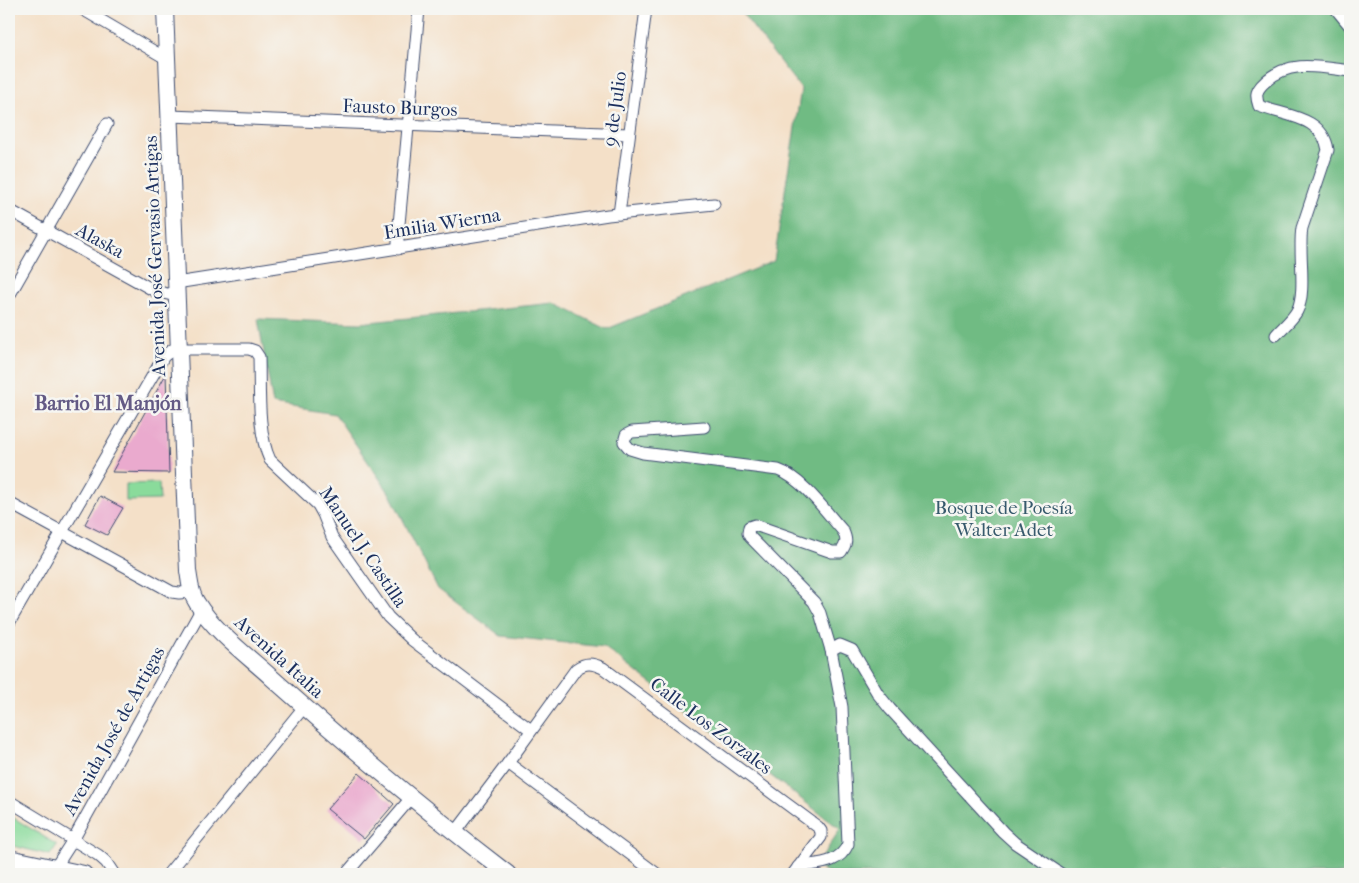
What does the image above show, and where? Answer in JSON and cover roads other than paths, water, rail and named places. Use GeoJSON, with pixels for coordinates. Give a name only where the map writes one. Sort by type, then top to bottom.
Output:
{"type":"FeatureCollection","features":[{"type":"Feature","properties":{"kind":"main road","name":"Avenida José Gervasio Artigas"},"geometry":{"type":"LineString","coordinates":[[165,9],[178,349],[188,571],[191,592]]}},
{"type":"Feature","properties":{"kind":"main road","name":"Avenida Italia"},"geometry":{"type":"LineString","coordinates":[[191,592],[201,610],[222,632],[304,706],[411,798],[508,874]]}},
{"type":"Feature","properties":{"kind":"main road"},"geometry":{"type":"LineString","coordinates":[[9,858],[84,874]]}},
{"type":"Feature","properties":{"kind":"street"},"geometry":{"type":"LineString","coordinates":[[82,9],[167,59]]}},
{"type":"Feature","properties":{"kind":"street"},"geometry":{"type":"LineString","coordinates":[[398,249],[407,126],[419,9]]}},
{"type":"Feature","properties":{"kind":"street","name":"9 de Julio"},"geometry":{"type":"LineString","coordinates":[[619,214],[646,9]]}},
{"type":"Feature","properties":{"kind":"street"},"geometry":{"type":"LineString","coordinates":[[1336,9],[1350,26]]}},
{"type":"Feature","properties":{"kind":"street"},"geometry":{"type":"LineString","coordinates":[[1276,335],[1297,311],[1301,295],[1300,240],[1328,150],[1327,143],[1322,134],[1310,121],[1259,106],[1256,98],[1257,89],[1270,78],[1290,68],[1307,65],[1350,70]]}},
{"type":"Feature","properties":{"kind":"street","name":"Fausto Burgos"},"geometry":{"type":"LineString","coordinates":[[170,116],[629,134]]}},
{"type":"Feature","properties":{"kind":"street"},"geometry":{"type":"LineString","coordinates":[[9,296],[107,124]]}},
{"type":"Feature","properties":{"kind":"street","name":"Emilia Wierna"},"geometry":{"type":"LineString","coordinates":[[176,290],[398,249],[619,214],[714,204]]}},
{"type":"Feature","properties":{"kind":"street","name":"Alaska"},"geometry":{"type":"LineString","coordinates":[[9,210],[155,291],[176,290]]}},
{"type":"Feature","properties":{"kind":"street"},"geometry":{"type":"LineString","coordinates":[[9,623],[158,365],[164,356],[172,350],[178,349]]}},
{"type":"Feature","properties":{"kind":"street","name":"Manuel J. Castilla"},"geometry":{"type":"LineString","coordinates":[[178,349],[255,350],[259,356],[262,435],[265,450],[270,460],[318,505],[332,537],[388,617],[412,640],[532,730]]}},
{"type":"Feature","properties":{"kind":"street"},"geometry":{"type":"LineString","coordinates":[[704,427],[632,432],[626,435],[624,442],[636,452],[778,470],[786,473],[797,480],[844,531],[847,540],[841,552],[832,552],[755,526],[749,527],[748,533],[814,602],[820,614],[831,650],[843,723],[848,844],[844,852],[837,859],[795,871]]}},
{"type":"Feature","properties":{"kind":"street"},"geometry":{"type":"LineString","coordinates":[[9,503],[172,592],[191,592]]}},
{"type":"Feature","properties":{"kind":"street","name":"Avenida José de Artigas"},"geometry":{"type":"LineString","coordinates":[[55,868],[73,840],[201,610]]}},
{"type":"Feature","properties":{"kind":"street"},"geometry":{"type":"LineString","coordinates":[[831,650],[840,645],[852,650],[878,694],[968,796],[1016,843],[1061,874]]}},
{"type":"Feature","properties":{"kind":"street","name":"Calle Los Zorzales"},"geometry":{"type":"LineString","coordinates":[[532,730],[576,669],[583,664],[590,663],[603,668],[821,831],[821,836],[795,871]]}},
{"type":"Feature","properties":{"kind":"street"},"geometry":{"type":"LineString","coordinates":[[168,874],[304,706]]}},
{"type":"Feature","properties":{"kind":"street"},"geometry":{"type":"LineString","coordinates":[[455,833],[532,730]]}},
{"type":"Feature","properties":{"kind":"street"},"geometry":{"type":"LineString","coordinates":[[508,763],[657,874]]}},
{"type":"Feature","properties":{"kind":"street"},"geometry":{"type":"LineString","coordinates":[[346,874],[411,798]]}},
{"type":"Feature","properties":{"kind":"street"},"geometry":{"type":"LineString","coordinates":[[9,801],[98,855],[106,862],[114,874]]}},
{"type":"Feature","properties":{"kind":"district","name":"Barrio El Manjón"},"geometry":{"type":"Point","coordinates":[108,403]}},
{"type":"Feature","properties":{"kind":"park label","name":"Bosque de Poesía Walter Adet"},"geometry":{"type":"Point","coordinates":[1004,519]}}]}
